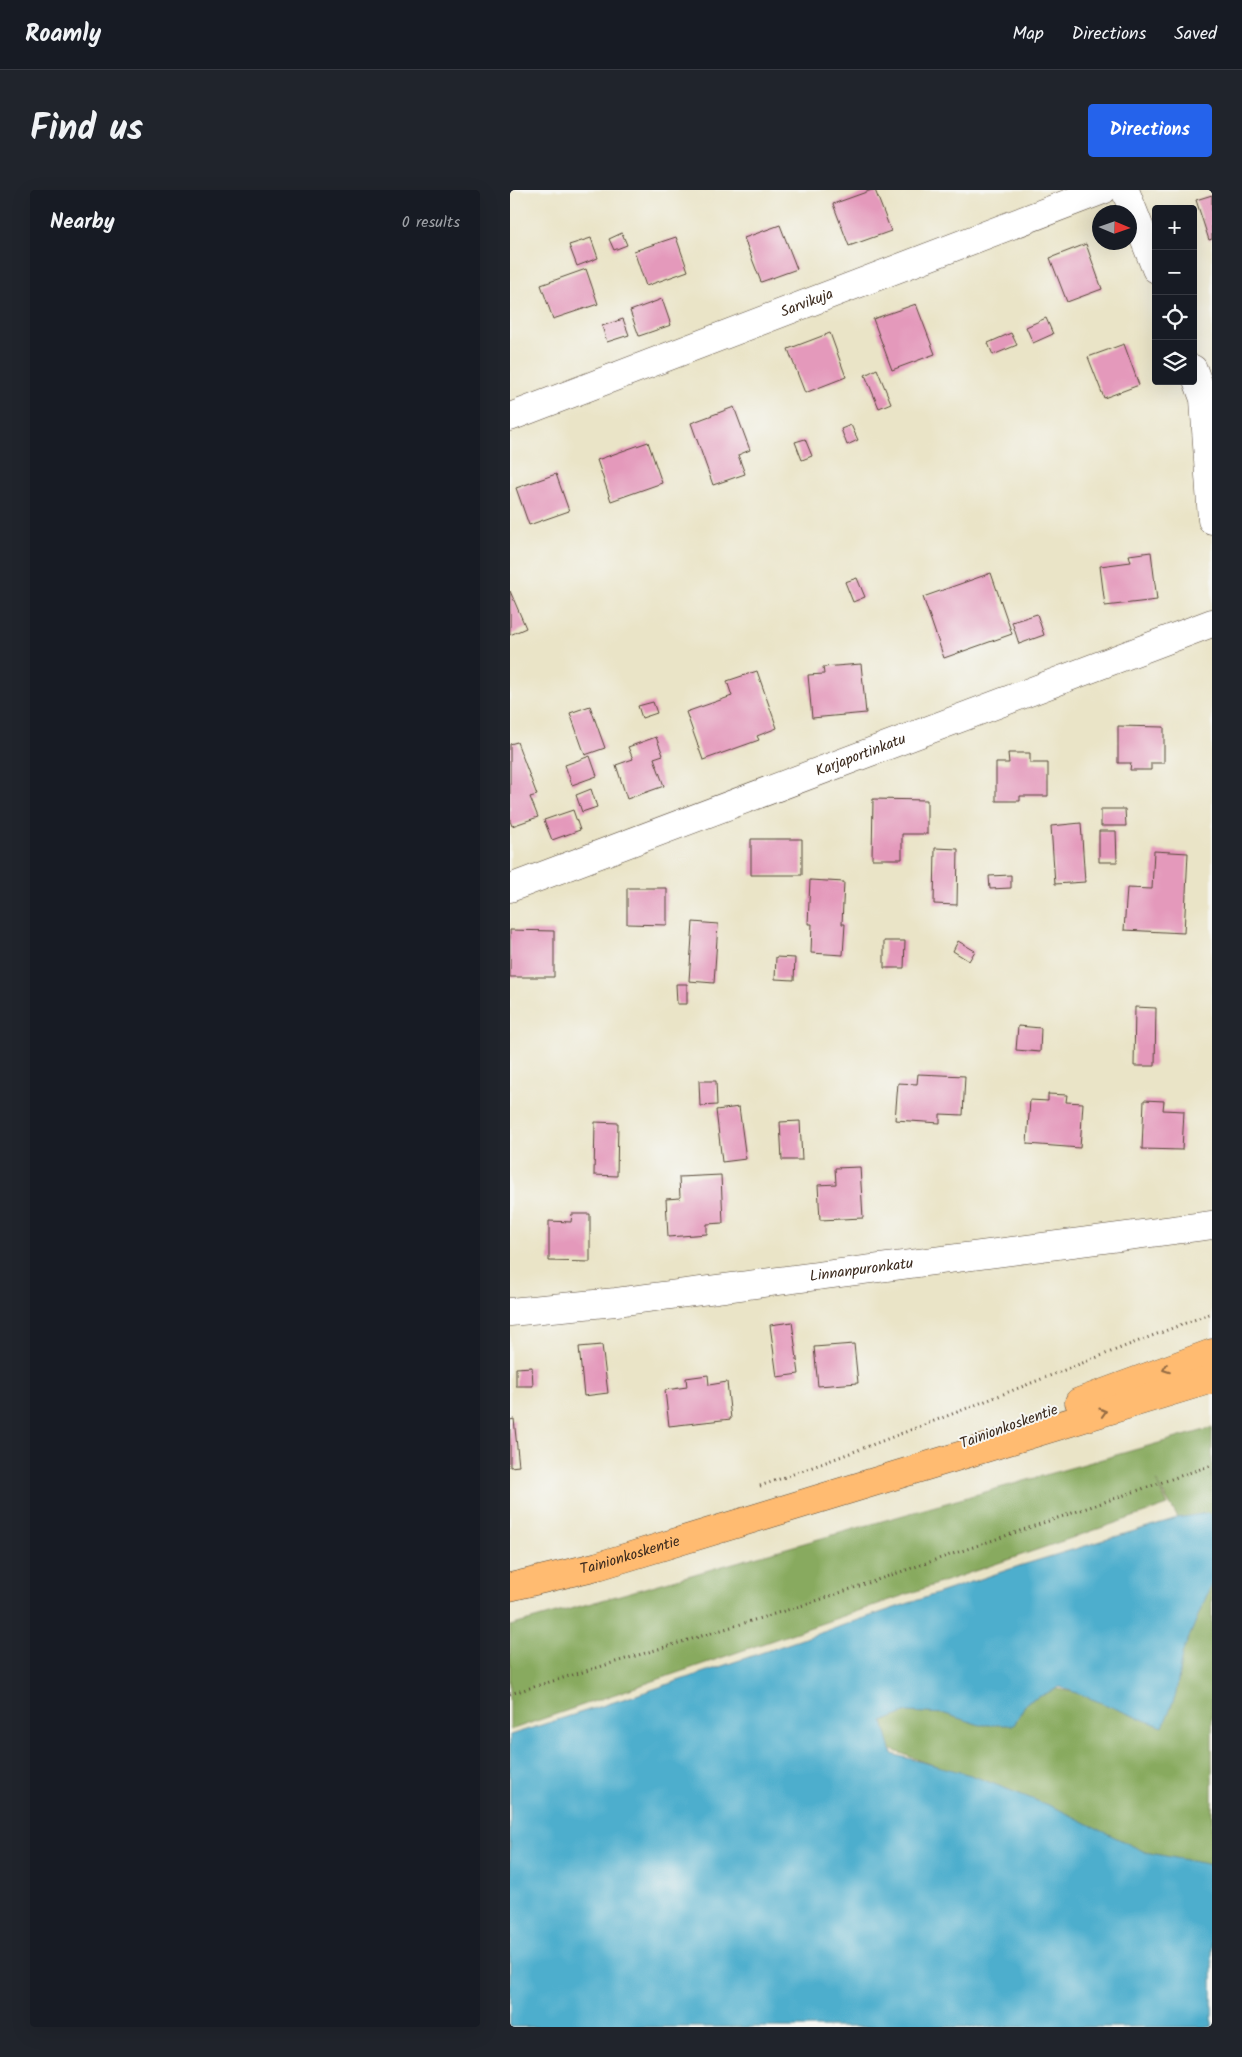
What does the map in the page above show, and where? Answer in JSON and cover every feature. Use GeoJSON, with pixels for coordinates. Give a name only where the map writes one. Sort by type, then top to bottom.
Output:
{"type":"FeatureCollection","features":[{"type":"Feature","properties":{"kind":"main road","name":"Tainionkoskentie"},"geometry":{"type":"LineString","coordinates":[[805,1502],[1212,1353]]}},
{"type":"Feature","properties":{"kind":"main road","name":"Tainionkoskentie"},"geometry":{"type":"LineString","coordinates":[[510,1586],[598,1566],[1212,1379]]}},
{"type":"Feature","properties":{"kind":"street","name":"Sarvikuja"},"geometry":{"type":"LineString","coordinates":[[510,417],[1103,190]]}},
{"type":"Feature","properties":{"kind":"street"},"geometry":{"type":"LineString","coordinates":[[1125,190],[1152,259]]}},
{"type":"Feature","properties":{"kind":"street"},"geometry":{"type":"LineString","coordinates":[[1197,380],[1204,400],[1212,520]]}},
{"type":"Feature","properties":{"kind":"street","name":"Karjaportinkatu"},"geometry":{"type":"LineString","coordinates":[[510,888],[1212,623]]}},
{"type":"Feature","properties":{"kind":"street","name":"Linnanpuronkatu"},"geometry":{"type":"LineString","coordinates":[[510,1312],[616,1302],[1212,1225]]}},
{"type":"Feature","properties":{"kind":"path"},"geometry":{"type":"LineString","coordinates":[[754,1488],[863,1450],[1070,1367],[1212,1314]]}},
{"type":"Feature","properties":{"kind":"path"},"geometry":{"type":"LineString","coordinates":[[510,1694],[807,1604],[1212,1465]]}},
{"type":"Feature","properties":{"kind":"green space"},"geometry":{"type":"Polygon","coordinates":[[[1212,1428],[1212,1892],[1033,1802],[868,1741],[880,1716],[1029,1684],[1140,1704],[1192,1541],[1156,1481],[1168,1505],[510,1730],[510,1626],[1212,1428]]]}},
{"type":"Feature","properties":{"kind":"water"},"geometry":{"type":"Polygon","coordinates":[[[1207,1513],[1212,1515],[1212,1583],[1182,1654],[1176,1694],[1163,1727],[1060,1687],[1026,1703],[1014,1725],[980,1725],[945,1714],[906,1712],[883,1722],[892,1754],[971,1775],[1058,1809],[1145,1852],[1212,1865],[1212,2027],[510,2027],[510,1735],[633,1696],[1019,1566],[1177,1518],[1207,1513]]]}},
{"type":"Feature","properties":{"kind":"building"},"geometry":{"type":"Polygon","coordinates":[[[875,190],[891,231],[849,246],[833,204],[875,190]]]}},
{"type":"Feature","properties":{"kind":"building"},"geometry":{"type":"Polygon","coordinates":[[[1212,195],[1212,239],[1209,240],[1196,200],[1212,195]]]}},
{"type":"Feature","properties":{"kind":"building"},"geometry":{"type":"Polygon","coordinates":[[[780,225],[797,269],[761,282],[744,238],[780,225]]]}},
{"type":"Feature","properties":{"kind":"building"},"geometry":{"type":"Polygon","coordinates":[[[622,233],[627,245],[614,250],[609,239],[622,233]]]}},
{"type":"Feature","properties":{"kind":"building"},"geometry":{"type":"Polygon","coordinates":[[[676,237],[688,271],[646,286],[634,251],[676,237]]]}},
{"type":"Feature","properties":{"kind":"building"},"geometry":{"type":"Polygon","coordinates":[[[591,238],[598,258],[577,266],[569,245],[591,238]]]}},
{"type":"Feature","properties":{"kind":"building"},"geometry":{"type":"Polygon","coordinates":[[[1086,244],[1102,289],[1067,302],[1050,258],[1086,244]]]}},
{"type":"Feature","properties":{"kind":"building"},"geometry":{"type":"Polygon","coordinates":[[[586,269],[598,304],[553,319],[541,285],[586,269]]]}},
{"type":"Feature","properties":{"kind":"building"},"geometry":{"type":"Polygon","coordinates":[[[662,299],[671,325],[639,336],[630,311],[662,299]]]}},
{"type":"Feature","properties":{"kind":"building"},"geometry":{"type":"Polygon","coordinates":[[[916,304],[935,354],[892,370],[873,319],[916,304]]]}},
{"type":"Feature","properties":{"kind":"building"},"geometry":{"type":"Polygon","coordinates":[[[1046,318],[1053,334],[1033,343],[1026,327],[1046,318]]]}},
{"type":"Feature","properties":{"kind":"building"},"geometry":{"type":"Polygon","coordinates":[[[623,319],[629,335],[607,342],[602,326],[623,319]]]}},
{"type":"Feature","properties":{"kind":"building"},"geometry":{"type":"Polygon","coordinates":[[[830,333],[846,377],[805,393],[788,349],[830,333]]]}},
{"type":"Feature","properties":{"kind":"building"},"geometry":{"type":"Polygon","coordinates":[[[1011,333],[1017,345],[993,355],[988,343],[1011,333]]]}},
{"type":"Feature","properties":{"kind":"building"},"geometry":{"type":"Polygon","coordinates":[[[1124,344],[1139,385],[1104,398],[1088,357],[1124,344]]]}},
{"type":"Feature","properties":{"kind":"building"},"geometry":{"type":"Polygon","coordinates":[[[877,369],[891,403],[879,408],[865,375],[877,369]]]}},
{"type":"Feature","properties":{"kind":"building"},"geometry":{"type":"Polygon","coordinates":[[[734,407],[750,450],[738,455],[745,474],[713,485],[691,423],[734,407]]]}},
{"type":"Feature","properties":{"kind":"building"},"geometry":{"type":"Polygon","coordinates":[[[851,425],[858,440],[847,445],[841,429],[851,425]]]}},
{"type":"Feature","properties":{"kind":"building"},"geometry":{"type":"Polygon","coordinates":[[[805,439],[812,456],[802,460],[795,442],[805,439]]]}},
{"type":"Feature","properties":{"kind":"building"},"geometry":{"type":"Polygon","coordinates":[[[648,442],[662,483],[611,501],[597,460],[648,442]]]}},
{"type":"Feature","properties":{"kind":"building"},"geometry":{"type":"Polygon","coordinates":[[[556,474],[569,511],[529,525],[516,488],[556,474]]]}},
{"type":"Feature","properties":{"kind":"building"},"geometry":{"type":"Polygon","coordinates":[[[1151,552],[1157,600],[1105,606],[1100,566],[1131,562],[1129,555],[1151,552]]]}},
{"type":"Feature","properties":{"kind":"building"},"geometry":{"type":"Polygon","coordinates":[[[991,573],[1012,634],[944,658],[923,597],[991,573]]]}},
{"type":"Feature","properties":{"kind":"building"},"geometry":{"type":"Polygon","coordinates":[[[857,578],[865,597],[853,602],[845,582],[857,578]]]}},
{"type":"Feature","properties":{"kind":"building"},"geometry":{"type":"Polygon","coordinates":[[[510,591],[526,628],[510,635],[510,591]]]}},
{"type":"Feature","properties":{"kind":"building"},"geometry":{"type":"Polygon","coordinates":[[[1037,614],[1044,635],[1019,644],[1012,622],[1037,614]]]}},
{"type":"Feature","properties":{"kind":"building"},"geometry":{"type":"Polygon","coordinates":[[[861,664],[866,713],[812,718],[808,675],[824,674],[823,667],[861,664]]]}},
{"type":"Feature","properties":{"kind":"building"},"geometry":{"type":"Polygon","coordinates":[[[757,671],[777,728],[757,736],[759,740],[703,760],[686,712],[732,696],[727,681],[757,671]]]}},
{"type":"Feature","properties":{"kind":"building"},"geometry":{"type":"Polygon","coordinates":[[[653,702],[657,713],[642,718],[638,706],[653,702]]]}},
{"type":"Feature","properties":{"kind":"building"},"geometry":{"type":"Polygon","coordinates":[[[590,706],[605,748],[585,755],[570,713],[590,706]]]}},
{"type":"Feature","properties":{"kind":"building"},"geometry":{"type":"Polygon","coordinates":[[[1118,726],[1164,727],[1164,763],[1151,763],[1151,770],[1130,770],[1131,763],[1118,763],[1118,726]]]}},
{"type":"Feature","properties":{"kind":"building"},"geometry":{"type":"Polygon","coordinates":[[[656,737],[663,755],[654,758],[664,786],[627,799],[616,765],[633,759],[628,747],[656,737]]]}},
{"type":"Feature","properties":{"kind":"building"},"geometry":{"type":"Polygon","coordinates":[[[517,742],[537,795],[530,797],[538,817],[512,826],[510,821],[510,744],[517,742]]]}},
{"type":"Feature","properties":{"kind":"building"},"geometry":{"type":"Polygon","coordinates":[[[1008,753],[1030,753],[1030,763],[1048,763],[1048,796],[1020,796],[1020,801],[996,801],[996,763],[1009,763],[1008,753]]]}},
{"type":"Feature","properties":{"kind":"building"},"geometry":{"type":"Polygon","coordinates":[[[590,756],[597,776],[572,785],[565,765],[590,756]]]}},
{"type":"Feature","properties":{"kind":"building"},"geometry":{"type":"Polygon","coordinates":[[[591,789],[597,807],[582,812],[576,795],[591,789]]]}},
{"type":"Feature","properties":{"kind":"building"},"geometry":{"type":"Polygon","coordinates":[[[873,799],[927,800],[927,834],[902,834],[902,859],[872,859],[873,799]]]}},
{"type":"Feature","properties":{"kind":"building"},"geometry":{"type":"Polygon","coordinates":[[[1101,809],[1125,809],[1126,826],[1101,826],[1101,809]]]}},
{"type":"Feature","properties":{"kind":"building"},"geometry":{"type":"Polygon","coordinates":[[[573,810],[580,830],[552,840],[544,820],[573,810]]]}},
{"type":"Feature","properties":{"kind":"building"},"geometry":{"type":"Polygon","coordinates":[[[1081,823],[1085,882],[1055,884],[1051,826],[1081,823]]]}},
{"type":"Feature","properties":{"kind":"building"},"geometry":{"type":"Polygon","coordinates":[[[1099,831],[1116,831],[1117,862],[1099,862],[1099,831]]]}},
{"type":"Feature","properties":{"kind":"building"},"geometry":{"type":"Polygon","coordinates":[[[751,839],[802,839],[802,875],[751,875],[751,839]]]}},
{"type":"Feature","properties":{"kind":"building"},"geometry":{"type":"Polygon","coordinates":[[[935,848],[958,849],[957,905],[934,904],[935,848]]]}},
{"type":"Feature","properties":{"kind":"building"},"geometry":{"type":"Polygon","coordinates":[[[1154,851],[1188,853],[1184,933],[1124,930],[1127,888],[1152,889],[1154,851]]]}},
{"type":"Feature","properties":{"kind":"building"},"geometry":{"type":"Polygon","coordinates":[[[1011,875],[1011,888],[990,889],[989,876],[1011,875]]]}},
{"type":"Feature","properties":{"kind":"building"},"geometry":{"type":"Polygon","coordinates":[[[810,880],[844,882],[842,924],[845,924],[843,955],[811,953],[812,924],[808,924],[810,880]]]}},
{"type":"Feature","properties":{"kind":"building"},"geometry":{"type":"Polygon","coordinates":[[[627,888],[667,888],[667,925],[627,924],[627,888]]]}},
{"type":"Feature","properties":{"kind":"building"},"geometry":{"type":"Polygon","coordinates":[[[693,922],[718,924],[714,983],[689,981],[693,922]]]}},
{"type":"Feature","properties":{"kind":"building"},"geometry":{"type":"Polygon","coordinates":[[[510,930],[554,931],[554,977],[510,977],[510,930]]]}},
{"type":"Feature","properties":{"kind":"building"},"geometry":{"type":"Polygon","coordinates":[[[884,941],[905,941],[904,968],[884,968],[884,941]]]}},
{"type":"Feature","properties":{"kind":"building"},"geometry":{"type":"Polygon","coordinates":[[[958,941],[975,951],[969,961],[953,951],[958,941]]]}},
{"type":"Feature","properties":{"kind":"building"},"geometry":{"type":"Polygon","coordinates":[[[776,957],[795,958],[794,980],[775,979],[776,957]]]}},
{"type":"Feature","properties":{"kind":"building"},"geometry":{"type":"Polygon","coordinates":[[[676,984],[687,984],[687,1004],[677,1004],[676,984]]]}},
{"type":"Feature","properties":{"kind":"building"},"geometry":{"type":"Polygon","coordinates":[[[1135,1007],[1156,1008],[1155,1066],[1134,1066],[1135,1007]]]}},
{"type":"Feature","properties":{"kind":"building"},"geometry":{"type":"Polygon","coordinates":[[[1018,1026],[1041,1028],[1040,1052],[1016,1050],[1018,1026]]]}},
{"type":"Feature","properties":{"kind":"building"},"geometry":{"type":"Polygon","coordinates":[[[918,1074],[965,1076],[963,1115],[940,1114],[940,1123],[895,1120],[898,1083],[917,1084],[918,1074]]]}},
{"type":"Feature","properties":{"kind":"building"},"geometry":{"type":"Polygon","coordinates":[[[699,1081],[716,1081],[717,1105],[700,1106],[699,1081]]]}},
{"type":"Feature","properties":{"kind":"building"},"geometry":{"type":"Polygon","coordinates":[[[1048,1094],[1067,1095],[1066,1102],[1083,1103],[1080,1148],[1027,1144],[1030,1100],[1048,1101],[1048,1094]]]}},
{"type":"Feature","properties":{"kind":"building"},"geometry":{"type":"Polygon","coordinates":[[[1144,1100],[1164,1101],[1163,1110],[1184,1111],[1182,1150],[1142,1149],[1144,1100]]]}},
{"type":"Feature","properties":{"kind":"building"},"geometry":{"type":"Polygon","coordinates":[[[739,1107],[746,1159],[722,1162],[716,1110],[739,1107]]]}},
{"type":"Feature","properties":{"kind":"building"},"geometry":{"type":"Polygon","coordinates":[[[800,1121],[802,1160],[782,1160],[780,1122],[800,1121]]]}},
{"type":"Feature","properties":{"kind":"building"},"geometry":{"type":"Polygon","coordinates":[[[595,1122],[618,1123],[617,1176],[594,1175],[595,1122]]]}},
{"type":"Feature","properties":{"kind":"building"},"geometry":{"type":"Polygon","coordinates":[[[860,1167],[863,1218],[820,1220],[818,1185],[836,1184],[835,1168],[860,1167]]]}},
{"type":"Feature","properties":{"kind":"building"},"geometry":{"type":"Polygon","coordinates":[[[721,1175],[723,1223],[707,1224],[707,1234],[668,1237],[666,1199],[680,1198],[679,1177],[721,1175]]]}},
{"type":"Feature","properties":{"kind":"building"},"geometry":{"type":"Polygon","coordinates":[[[572,1214],[590,1214],[590,1262],[549,1261],[549,1221],[571,1222],[572,1214]]]}},
{"type":"Feature","properties":{"kind":"building"},"geometry":{"type":"Polygon","coordinates":[[[792,1322],[799,1374],[777,1377],[770,1325],[792,1322]]]}},
{"type":"Feature","properties":{"kind":"building"},"geometry":{"type":"Polygon","coordinates":[[[854,1344],[858,1383],[818,1386],[814,1347],[854,1344]]]}},
{"type":"Feature","properties":{"kind":"building"},"geometry":{"type":"Polygon","coordinates":[[[602,1345],[608,1393],[584,1396],[579,1347],[602,1345]]]}},
{"type":"Feature","properties":{"kind":"building"},"geometry":{"type":"Polygon","coordinates":[[[532,1367],[533,1386],[516,1386],[516,1368],[532,1367]]]}},
{"type":"Feature","properties":{"kind":"building"},"geometry":{"type":"Polygon","coordinates":[[[708,1375],[709,1385],[727,1382],[731,1419],[669,1426],[665,1390],[687,1387],[686,1378],[708,1375]]]}},
{"type":"Feature","properties":{"kind":"building"},"geometry":{"type":"Polygon","coordinates":[[[514,1419],[519,1466],[510,1467],[510,1420],[514,1419]]]}}]}
